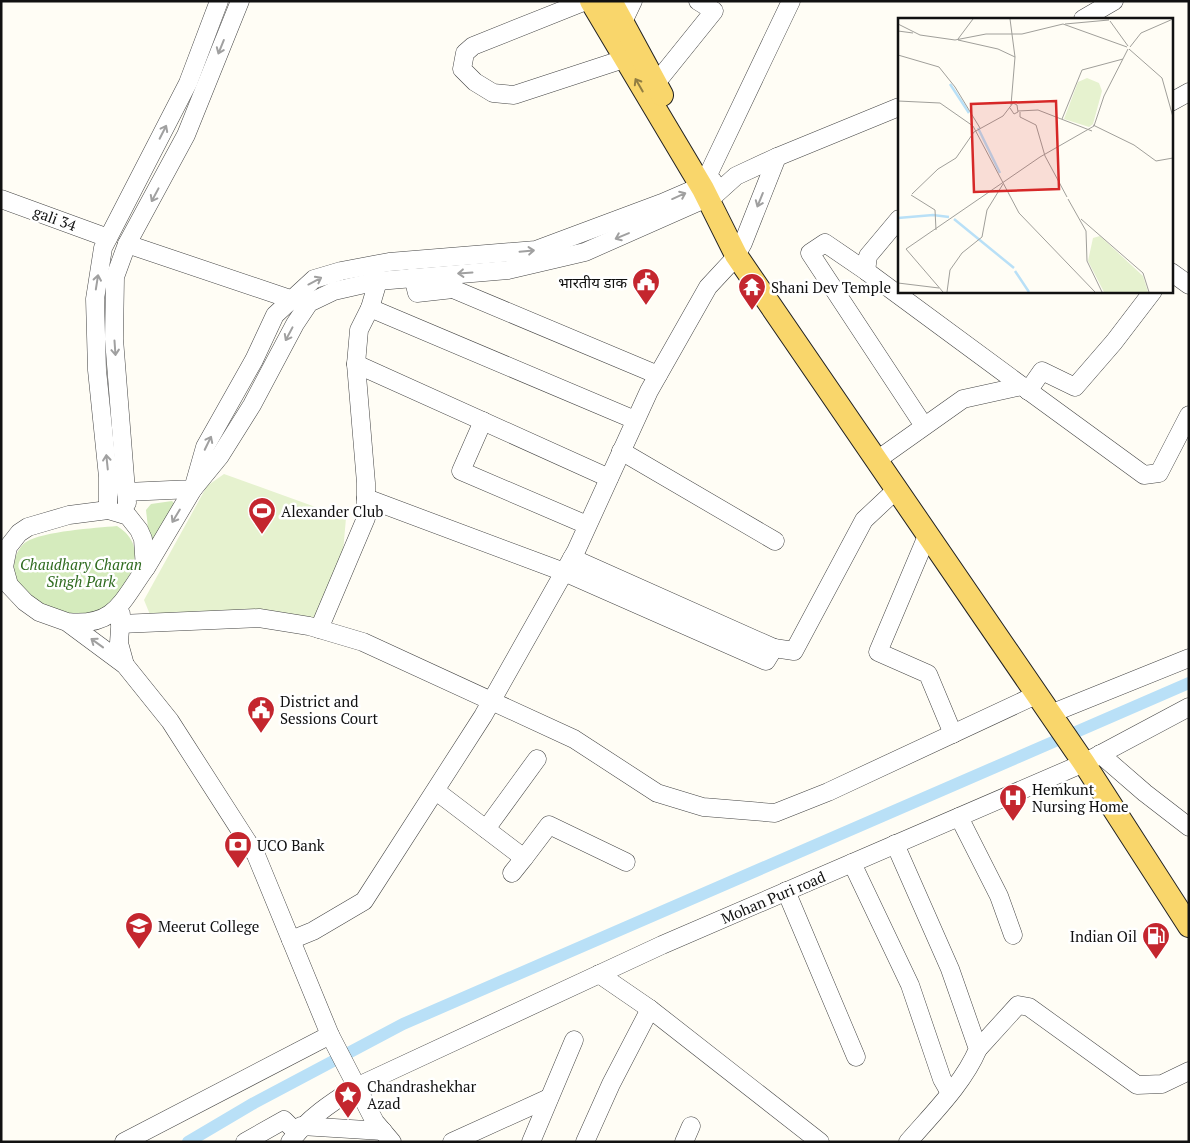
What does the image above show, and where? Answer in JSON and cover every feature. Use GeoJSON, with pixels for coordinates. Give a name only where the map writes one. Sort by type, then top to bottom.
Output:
{"type":"FeatureCollection","features":[{"type":"Feature","properties":{"kind":"main road"},"geometry":{"type":"LineString","coordinates":[[591,1],[624,59],[708,187]]}},
{"type":"Feature","properties":{"kind":"main road"},"geometry":{"type":"LineString","coordinates":[[611,1],[656,83],[739,249],[927,536],[1001,636],[1036,695],[1055,715]]}},
{"type":"Feature","properties":{"kind":"main road"},"geometry":{"type":"LineString","coordinates":[[739,249],[884,455],[1001,636],[1055,715],[1086,754],[1189,912]]}},
{"type":"Feature","properties":{"kind":"main road"},"geometry":{"type":"LineString","coordinates":[[1086,754],[1189,926]]}},
{"type":"Feature","properties":{"kind":"street"},"geometry":{"type":"LineString","coordinates":[[108,510],[108,476],[97,370],[95,299],[103,248],[188,83],[219,1]]}},
{"type":"Feature","properties":{"kind":"street"},"geometry":{"type":"LineString","coordinates":[[146,569],[144,539],[128,516],[114,339],[115,276],[127,244],[186,135],[240,1]]}},
{"type":"Feature","properties":{"kind":"street"},"geometry":{"type":"LineString","coordinates":[[586,1],[472,46],[465,52],[462,69],[475,82],[492,94],[514,95],[624,59]]}},
{"type":"Feature","properties":{"kind":"street"},"geometry":{"type":"LineString","coordinates":[[622,22],[633,1]]}},
{"type":"Feature","properties":{"kind":"street"},"geometry":{"type":"LineString","coordinates":[[656,83],[714,11],[698,1]]}},
{"type":"Feature","properties":{"kind":"street"},"geometry":{"type":"LineString","coordinates":[[67,622],[95,623],[115,610],[146,569],[193,489],[220,456],[252,405],[295,324],[308,305],[334,291],[378,281],[508,270],[585,252],[708,187],[791,1]]}},
{"type":"Feature","properties":{"kind":"street"},"geometry":{"type":"LineString","coordinates":[[1084,18],[1108,2]]}},
{"type":"Feature","properties":{"kind":"street"},"geometry":{"type":"LineString","coordinates":[[1172,101],[1189,92]]}},
{"type":"Feature","properties":{"kind":"street"},"geometry":{"type":"LineString","coordinates":[[193,489],[205,447],[254,360],[275,315],[314,279],[342,271],[389,262],[536,250],[736,176],[777,157],[898,107]]}},
{"type":"Feature","properties":{"kind":"street"},"geometry":{"type":"LineString","coordinates":[[291,940],[313,931],[364,901],[492,701],[568,565],[635,420],[658,375],[708,287],[739,249],[777,157]]}},
{"type":"Feature","properties":{"kind":"street","name":"gali 34"},"geometry":{"type":"LineString","coordinates":[[1,199],[108,238]]}},
{"type":"Feature","properties":{"kind":"street"},"geometry":{"type":"LineString","coordinates":[[866,271],[868,256],[898,220]]}},
{"type":"Feature","properties":{"kind":"street"},"geometry":{"type":"LineString","coordinates":[[924,426],[810,253],[826,243],[1144,475],[1159,473],[1188,416]]}},
{"type":"Feature","properties":{"kind":"street"},"geometry":{"type":"LineString","coordinates":[[127,244],[308,305]]}},
{"type":"Feature","properties":{"kind":"street"},"geometry":{"type":"LineString","coordinates":[[1172,273],[1189,285]]}},
{"type":"Feature","properties":{"kind":"street"},"geometry":{"type":"LineString","coordinates":[[413,277],[416,293],[453,289],[658,375]]}},
{"type":"Feature","properties":{"kind":"street"},"geometry":{"type":"LineString","coordinates":[[319,629],[366,518],[363,438],[356,364],[359,330],[370,308],[378,281]]}},
{"type":"Feature","properties":{"kind":"street"},"geometry":{"type":"LineString","coordinates":[[884,455],[963,399],[1025,388],[1042,371],[1075,386],[1114,342],[1152,292]]}},
{"type":"Feature","properties":{"kind":"street"},"geometry":{"type":"LineString","coordinates":[[370,308],[635,420]]}},
{"type":"Feature","properties":{"kind":"street"},"geometry":{"type":"LineString","coordinates":[[356,364],[609,478]]}},
{"type":"Feature","properties":{"kind":"street"},"geometry":{"type":"LineString","coordinates":[[483,421],[461,471],[587,525]]}},
{"type":"Feature","properties":{"kind":"street"},"geometry":{"type":"LineString","coordinates":[[621,451],[775,540]]}},
{"type":"Feature","properties":{"kind":"street"},"geometry":{"type":"LineString","coordinates":[[126,492],[193,489]]}},
{"type":"Feature","properties":{"kind":"street"},"geometry":{"type":"LineString","coordinates":[[366,498],[568,565],[774,648],[794,652],[864,520],[896,490]]}},
{"type":"Feature","properties":{"kind":"street"},"geometry":{"type":"LineString","coordinates":[[1,543],[28,527],[53,518],[108,510],[128,516]]}},
{"type":"Feature","properties":{"kind":"street"},"geometry":{"type":"LineString","coordinates":[[20,533],[8,547],[4,567],[9,585],[25,602]]}},
{"type":"Feature","properties":{"kind":"street"},"geometry":{"type":"LineString","coordinates":[[927,536],[878,652],[928,674],[953,734]]}},
{"type":"Feature","properties":{"kind":"street"},"geometry":{"type":"LineString","coordinates":[[1,590],[25,602],[39,612],[67,622],[125,665],[170,720],[256,855],[333,1041],[375,1122],[387,1137]]}},
{"type":"Feature","properties":{"kind":"street"},"geometry":{"type":"LineString","coordinates":[[124,598],[119,643],[125,665]]}},
{"type":"Feature","properties":{"kind":"street"},"geometry":{"type":"LineString","coordinates":[[120,624],[259,618],[319,629],[363,642],[574,739],[657,793],[703,808],[774,812],[828,792],[1036,695]]}},
{"type":"Feature","properties":{"kind":"street"},"geometry":{"type":"LineString","coordinates":[[1055,715],[1189,658]]}},
{"type":"Feature","properties":{"kind":"street","name":"Mohan Puri road"},"geometry":{"type":"LineString","coordinates":[[296,1134],[327,1106],[356,1087],[599,974],[959,817],[1086,754],[1189,707]]}},
{"type":"Feature","properties":{"kind":"street"},"geometry":{"type":"LineString","coordinates":[[1086,754],[1144,793],[1189,827]]}},
{"type":"Feature","properties":{"kind":"street"},"geometry":{"type":"LineString","coordinates":[[486,829],[537,759]]}},
{"type":"Feature","properties":{"kind":"street"},"geometry":{"type":"LineString","coordinates":[[436,791],[524,858]]}},
{"type":"Feature","properties":{"kind":"street"},"geometry":{"type":"LineString","coordinates":[[959,817],[999,896],[1013,935]]}},
{"type":"Feature","properties":{"kind":"street"},"geometry":{"type":"LineString","coordinates":[[512,873],[549,825],[626,862]]}},
{"type":"Feature","properties":{"kind":"street"},"geometry":{"type":"LineString","coordinates":[[895,844],[950,969],[978,1049]]}},
{"type":"Feature","properties":{"kind":"street"},"geometry":{"type":"LineString","coordinates":[[852,863],[910,985],[942,1079],[950,1093]]}},
{"type":"Feature","properties":{"kind":"street"},"geometry":{"type":"LineString","coordinates":[[786,891],[856,1057]]}},
{"type":"Feature","properties":{"kind":"street"},"geometry":{"type":"LineString","coordinates":[[599,974],[650,1009],[820,1142]]}},
{"type":"Feature","properties":{"kind":"street"},"geometry":{"type":"LineString","coordinates":[[908,1142],[950,1093],[972,1063],[978,1049],[1018,1005],[1029,1007],[1137,1085],[1162,1084],[1189,1071]]}},
{"type":"Feature","properties":{"kind":"street"},"geometry":{"type":"LineString","coordinates":[[585,1142],[611,1084],[650,1009]]}},
{"type":"Feature","properties":{"kind":"street"},"geometry":{"type":"LineString","coordinates":[[531,1142],[574,1040]]}},
{"type":"Feature","properties":{"kind":"street"},"geometry":{"type":"LineString","coordinates":[[124,1142],[333,1041]]}},
{"type":"Feature","properties":{"kind":"street"},"geometry":{"type":"LineString","coordinates":[[452,1142],[549,1098]]}},
{"type":"Feature","properties":{"kind":"street"},"geometry":{"type":"LineString","coordinates":[[245,1142],[284,1120],[296,1134],[387,1137]]}},
{"type":"Feature","properties":{"kind":"green space","name":"Alexander Club"},"geometry":{"type":"Polygon","coordinates":[[[224,474],[346,518],[343,552],[314,619],[151,617],[144,600],[207,486],[224,474]]]}},
{"type":"Feature","properties":{"kind":"green space"},"geometry":{"type":"Polygon","coordinates":[[[172,501],[174,503],[151,554],[146,510],[151,504],[172,501]]]}},
{"type":"Feature","properties":{"kind":"green space","name":"Chaudhary Charan Singh Park"},"geometry":{"type":"Polygon","coordinates":[[[117,526],[128,535],[134,545],[135,556],[128,578],[107,610],[71,615],[57,613],[39,603],[19,587],[16,582],[14,563],[18,551],[26,542],[45,535],[117,526]]]}},
{"type":"Feature","properties":{"kind":"waterway"},"geometry":{"type":"LineString","coordinates":[[188,1142],[254,1103],[403,1024],[1189,683]]}},
{"type":"Feature","properties":{"kind":"place","name":"भारतीय डाक"},"geometry":{"type":"Point","coordinates":[646,306]}},
{"type":"Feature","properties":{"kind":"place","name":"Shani Dev Temple"},"geometry":{"type":"Point","coordinates":[752,311]}},
{"type":"Feature","properties":{"kind":"place","name":"Alexander Club"},"geometry":{"type":"Point","coordinates":[262,535]}},
{"type":"Feature","properties":{"kind":"place","name":"District and Sessions Court"},"geometry":{"type":"Point","coordinates":[261,734]}},
{"type":"Feature","properties":{"kind":"place","name":"Hemkunt Nursing Home"},"geometry":{"type":"Point","coordinates":[1013,822]}},
{"type":"Feature","properties":{"kind":"place","name":"UCO Bank"},"geometry":{"type":"Point","coordinates":[238,869]}},
{"type":"Feature","properties":{"kind":"place","name":"Meerut College"},"geometry":{"type":"Point","coordinates":[139,950]}},
{"type":"Feature","properties":{"kind":"place","name":"Indian Oil"},"geometry":{"type":"Point","coordinates":[1156,960]}},
{"type":"Feature","properties":{"kind":"place","name":"Chandrashekhar Azad"},"geometry":{"type":"Point","coordinates":[348,1119]}}]}
